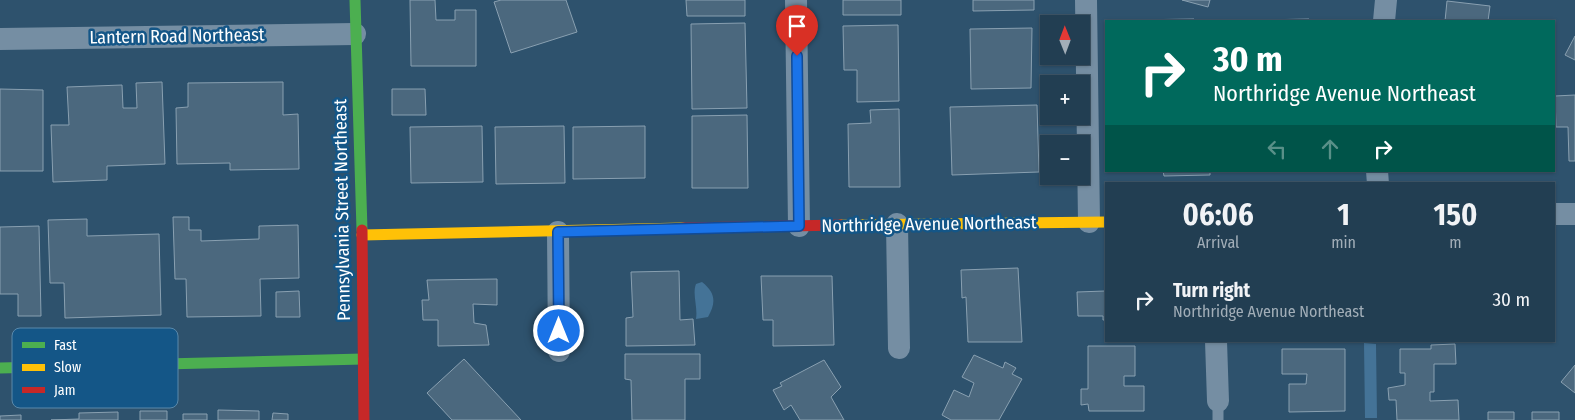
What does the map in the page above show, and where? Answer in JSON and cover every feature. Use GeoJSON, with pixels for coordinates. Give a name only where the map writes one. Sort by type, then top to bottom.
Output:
{"type":"FeatureCollection","features":[{"type":"Feature","properties":{"kind":"street","name":"Pennsylvania Street Northeast"},"geometry":{"type":"LineString","coordinates":[[355,0],[362,235],[364,420]]}},
{"type":"Feature","properties":{"kind":"street"},"geometry":{"type":"LineString","coordinates":[[796,0],[799,226]]}},
{"type":"Feature","properties":{"kind":"street"},"geometry":{"type":"LineString","coordinates":[[1086,0],[1098,222]]}},
{"type":"Feature","properties":{"kind":"street"},"geometry":{"type":"LineString","coordinates":[[1384,20],[1386,0]]}},
{"type":"Feature","properties":{"kind":"street","name":"Lantern Road Northeast"},"geometry":{"type":"LineString","coordinates":[[0,39],[355,34]]}},
{"type":"Feature","properties":{"kind":"street"},"geometry":{"type":"LineString","coordinates":[[1555,214],[1575,214]]}},
{"type":"Feature","properties":{"kind":"street","name":"Northridge Avenue Northeast"},"geometry":{"type":"LineString","coordinates":[[362,235],[897,224],[1098,222]]}},
{"type":"Feature","properties":{"kind":"street"},"geometry":{"type":"LineString","coordinates":[[897,224],[899,348]]}},
{"type":"Feature","properties":{"kind":"street"},"geometry":{"type":"LineString","coordinates":[[558,232],[559,350]]}},
{"type":"Feature","properties":{"kind":"street"},"geometry":{"type":"LineString","coordinates":[[1216,342],[1218,410]]}},
{"type":"Feature","properties":{"kind":"street"},"geometry":{"type":"LineString","coordinates":[[178,364],[363,360]]}},
{"type":"Feature","properties":{"kind":"water"},"geometry":{"type":"Polygon","coordinates":[[[702,282],[710,290],[713,303],[708,317],[696,319],[695,288],[696,284],[702,282]]]}},
{"type":"Feature","properties":{"kind":"water"},"geometry":{"type":"Polygon","coordinates":[[[1364,343],[1376,344],[1377,418],[1365,418],[1364,343]]]}},
{"type":"Feature","properties":{"kind":"building"},"geometry":{"type":"Polygon","coordinates":[[[410,0],[435,0],[436,20],[455,20],[455,10],[476,10],[476,66],[411,66],[410,0]]]}},
{"type":"Feature","properties":{"kind":"building"},"geometry":{"type":"Polygon","coordinates":[[[501,0],[566,0],[577,32],[511,53],[494,2],[501,0]]]}},
{"type":"Feature","properties":{"kind":"building"},"geometry":{"type":"Polygon","coordinates":[[[686,0],[745,0],[745,16],[687,16],[686,0]]]}},
{"type":"Feature","properties":{"kind":"building"},"geometry":{"type":"Polygon","coordinates":[[[843,0],[901,0],[901,15],[843,15],[843,0]]]}},
{"type":"Feature","properties":{"kind":"building"},"geometry":{"type":"Polygon","coordinates":[[[973,0],[1034,0],[1034,10],[973,11],[973,0]]]}},
{"type":"Feature","properties":{"kind":"building"},"geometry":{"type":"Polygon","coordinates":[[[1182,0],[1210,0],[1208,7],[1182,0]]]}},
{"type":"Feature","properties":{"kind":"building"},"geometry":{"type":"Polygon","coordinates":[[[1447,1],[1490,6],[1488,20],[1445,20],[1447,1]]]}},
{"type":"Feature","properties":{"kind":"building"},"geometry":{"type":"Polygon","coordinates":[[[1194,19],[1194,20],[1132,20],[1194,19]]]}},
{"type":"Feature","properties":{"kind":"building"},"geometry":{"type":"Polygon","coordinates":[[[1309,19],[1309,20],[1261,20],[1309,19]]]}},
{"type":"Feature","properties":{"kind":"building"},"geometry":{"type":"Polygon","coordinates":[[[745,23],[747,108],[692,109],[691,24],[745,23]]]}},
{"type":"Feature","properties":{"kind":"building"},"geometry":{"type":"Polygon","coordinates":[[[898,25],[899,101],[857,102],[857,70],[844,70],[843,26],[898,25]]]}},
{"type":"Feature","properties":{"kind":"building"},"geometry":{"type":"Polygon","coordinates":[[[1032,28],[1031,88],[971,89],[970,29],[1032,28]]]}},
{"type":"Feature","properties":{"kind":"building"},"geometry":{"type":"Polygon","coordinates":[[[1575,36],[1575,60],[1565,55],[1575,36]]]}},
{"type":"Feature","properties":{"kind":"building"},"geometry":{"type":"Polygon","coordinates":[[[162,82],[165,164],[107,166],[107,180],[53,182],[51,125],[69,125],[67,87],[122,85],[123,108],[137,108],[136,83],[162,82]]]}},
{"type":"Feature","properties":{"kind":"building"},"geometry":{"type":"Polygon","coordinates":[[[283,82],[283,115],[298,114],[299,169],[230,170],[230,163],[177,164],[176,108],[188,107],[188,83],[283,82]]]}},
{"type":"Feature","properties":{"kind":"building"},"geometry":{"type":"Polygon","coordinates":[[[0,89],[43,90],[43,171],[0,171],[0,89]]]}},
{"type":"Feature","properties":{"kind":"building"},"geometry":{"type":"Polygon","coordinates":[[[392,89],[425,89],[426,115],[392,115],[392,89]]]}},
{"type":"Feature","properties":{"kind":"building"},"geometry":{"type":"Polygon","coordinates":[[[1575,95],[1575,161],[1569,161],[1568,127],[1556,127],[1555,96],[1575,95]]]}},
{"type":"Feature","properties":{"kind":"building"},"geometry":{"type":"Polygon","coordinates":[[[1037,105],[1039,172],[952,175],[950,107],[1037,105]]]}},
{"type":"Feature","properties":{"kind":"building"},"geometry":{"type":"Polygon","coordinates":[[[899,109],[900,187],[849,187],[848,124],[871,123],[870,110],[899,109]]]}},
{"type":"Feature","properties":{"kind":"building"},"geometry":{"type":"Polygon","coordinates":[[[747,115],[748,188],[692,188],[692,116],[747,115]]]}},
{"type":"Feature","properties":{"kind":"building"},"geometry":{"type":"Polygon","coordinates":[[[482,126],[483,182],[411,183],[410,127],[482,126]]]}},
{"type":"Feature","properties":{"kind":"building"},"geometry":{"type":"Polygon","coordinates":[[[564,126],[565,183],[496,184],[495,127],[564,126]]]}},
{"type":"Feature","properties":{"kind":"building"},"geometry":{"type":"Polygon","coordinates":[[[645,126],[645,178],[573,179],[573,127],[645,126]]]}},
{"type":"Feature","properties":{"kind":"building"},"geometry":{"type":"Polygon","coordinates":[[[1163,172],[1210,172],[1210,175],[1164,176],[1163,172]]]}},
{"type":"Feature","properties":{"kind":"building"},"geometry":{"type":"Polygon","coordinates":[[[173,217],[189,217],[189,230],[201,230],[201,241],[259,239],[259,226],[298,225],[299,278],[260,279],[261,316],[187,317],[186,279],[175,279],[173,217]]]}},
{"type":"Feature","properties":{"kind":"building"},"geometry":{"type":"Polygon","coordinates":[[[87,219],[87,236],[159,234],[161,315],[65,318],[64,283],[50,283],[48,220],[87,219]]]}},
{"type":"Feature","properties":{"kind":"building"},"geometry":{"type":"Polygon","coordinates":[[[39,226],[41,316],[18,316],[18,294],[0,294],[0,227],[39,226]]]}},
{"type":"Feature","properties":{"kind":"building"},"geometry":{"type":"Polygon","coordinates":[[[1018,268],[1022,342],[968,342],[966,297],[962,298],[961,270],[1018,268]]]}},
{"type":"Feature","properties":{"kind":"building"},"geometry":{"type":"Polygon","coordinates":[[[679,271],[680,320],[693,319],[695,345],[626,346],[626,318],[633,317],[631,272],[679,271]]]}},
{"type":"Feature","properties":{"kind":"building"},"geometry":{"type":"Polygon","coordinates":[[[761,276],[832,276],[834,345],[773,346],[773,320],[763,320],[761,276]]]}},
{"type":"Feature","properties":{"kind":"building"},"geometry":{"type":"Polygon","coordinates":[[[497,279],[497,305],[473,304],[474,323],[486,325],[489,345],[438,346],[438,320],[423,320],[422,300],[429,300],[427,280],[497,279]]]}},
{"type":"Feature","properties":{"kind":"building"},"geometry":{"type":"Polygon","coordinates":[[[299,291],[300,317],[276,317],[276,292],[299,291]]]}},
{"type":"Feature","properties":{"kind":"building"},"geometry":{"type":"Polygon","coordinates":[[[1105,291],[1105,320],[1103,320],[1103,316],[1078,316],[1077,292],[1105,291]]]}},
{"type":"Feature","properties":{"kind":"building"},"geometry":{"type":"Polygon","coordinates":[[[1455,344],[1456,364],[1434,364],[1434,392],[1430,392],[1430,401],[1458,400],[1459,420],[1397,420],[1396,400],[1389,400],[1388,388],[1405,385],[1405,373],[1400,373],[1400,349],[1431,349],[1431,345],[1455,344]]]}},
{"type":"Feature","properties":{"kind":"building"},"geometry":{"type":"Polygon","coordinates":[[[1088,346],[1135,346],[1135,376],[1124,376],[1124,386],[1144,386],[1144,411],[1089,411],[1088,404],[1081,405],[1081,389],[1088,389],[1088,346]]]}},
{"type":"Feature","properties":{"kind":"building"},"geometry":{"type":"Polygon","coordinates":[[[1282,349],[1345,349],[1345,411],[1289,412],[1289,384],[1306,384],[1307,374],[1282,374],[1282,349]]]}},
{"type":"Feature","properties":{"kind":"building"},"geometry":{"type":"Polygon","coordinates":[[[625,354],[700,354],[700,379],[685,379],[685,420],[632,420],[631,380],[625,379],[625,354]]]}},
{"type":"Feature","properties":{"kind":"building"},"geometry":{"type":"Polygon","coordinates":[[[974,355],[1003,368],[1005,362],[1016,368],[1012,374],[1022,379],[999,420],[951,420],[942,415],[954,390],[969,397],[974,383],[962,377],[974,355]]]}},
{"type":"Feature","properties":{"kind":"building"},"geometry":{"type":"Polygon","coordinates":[[[464,359],[521,420],[452,420],[427,393],[464,359]]]}},
{"type":"Feature","properties":{"kind":"building"},"geometry":{"type":"Polygon","coordinates":[[[824,360],[841,387],[831,397],[844,420],[800,420],[791,405],[784,410],[773,390],[782,386],[780,383],[824,360]]]}},
{"type":"Feature","properties":{"kind":"building"},"geometry":{"type":"Polygon","coordinates":[[[1575,365],[1575,393],[1561,382],[1575,365]]]}},
{"type":"Feature","properties":{"kind":"building"},"geometry":{"type":"Polygon","coordinates":[[[218,410],[259,411],[259,420],[218,420],[218,410]]]}},
{"type":"Feature","properties":{"kind":"building"},"geometry":{"type":"Polygon","coordinates":[[[140,411],[167,411],[167,420],[140,420],[140,411]]]}},
{"type":"Feature","properties":{"kind":"building"},"geometry":{"type":"Polygon","coordinates":[[[118,412],[118,420],[51,420],[79,419],[79,413],[118,412]]]}},
{"type":"Feature","properties":{"kind":"building"},"geometry":{"type":"Polygon","coordinates":[[[1488,412],[1514,412],[1514,420],[1488,420],[1488,412]]]}},
{"type":"Feature","properties":{"kind":"building"},"geometry":{"type":"Polygon","coordinates":[[[1532,412],[1559,412],[1559,420],[1532,420],[1532,412]]]}},
{"type":"Feature","properties":{"kind":"building"},"geometry":{"type":"Polygon","coordinates":[[[273,413],[288,414],[288,420],[272,420],[273,413]]]}},
{"type":"Feature","properties":{"kind":"building"},"geometry":{"type":"Polygon","coordinates":[[[183,414],[207,414],[207,420],[183,420],[183,414]]]}},
{"type":"Feature","properties":{"kind":"building"},"geometry":{"type":"Polygon","coordinates":[[[21,415],[21,420],[0,420],[0,416],[21,415]]]}},
{"type":"Feature","properties":{"kind":"traffic: fast"},"geometry":{"type":"LineString","coordinates":[[355,0],[362,230]]}},
{"type":"Feature","properties":{"kind":"traffic: fast"},"geometry":{"type":"LineString","coordinates":[[178,364],[363,359]]}},
{"type":"Feature","properties":{"kind":"traffic: fast"},"geometry":{"type":"LineString","coordinates":[[0,368],[12,368]]}},
{"type":"Feature","properties":{"kind":"traffic: slow"},"geometry":{"type":"LineString","coordinates":[[841,225],[1105,222]]}},
{"type":"Feature","properties":{"kind":"traffic: slow"},"geometry":{"type":"LineString","coordinates":[[362,235],[683,228]]}},
{"type":"Feature","properties":{"kind":"traffic: jam"},"geometry":{"type":"LineString","coordinates":[[683,228],[841,225]]}},
{"type":"Feature","properties":{"kind":"traffic: jam"},"geometry":{"type":"LineString","coordinates":[[362,230],[364,420]]}},
{"type":"Feature","properties":{"kind":"route"},"geometry":{"type":"LineString","coordinates":[[559,331],[558,232],[799,226],[797,56]]}}]}
